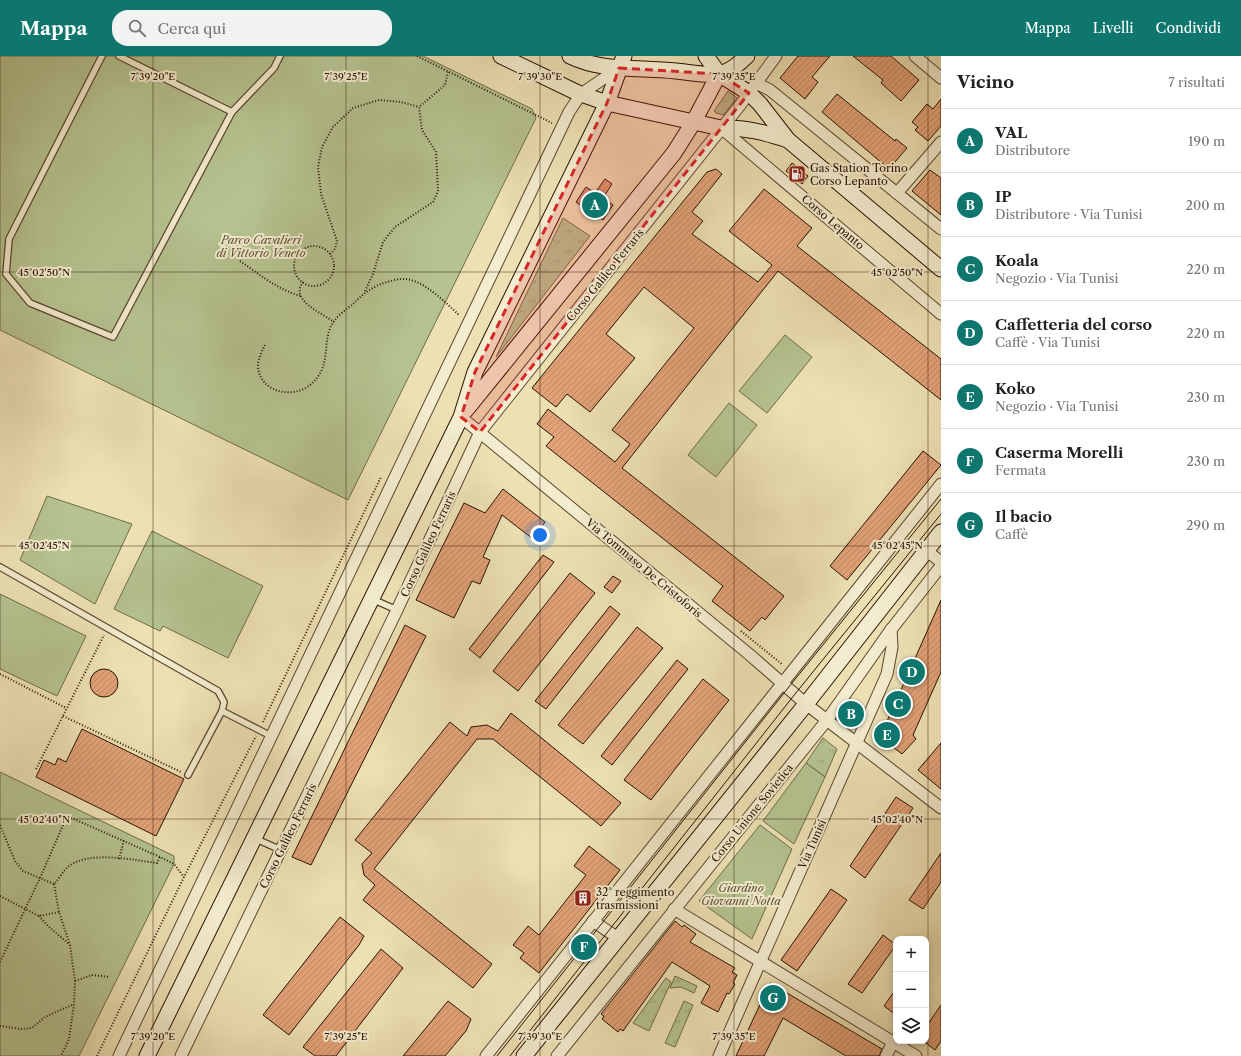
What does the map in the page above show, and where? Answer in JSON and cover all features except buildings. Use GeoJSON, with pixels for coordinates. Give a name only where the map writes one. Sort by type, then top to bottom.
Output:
{"type":"FeatureCollection","features":[{"type":"Feature","properties":{"kind":"main road"},"geometry":{"type":"LineString","coordinates":[[502,56],[581,94],[607,103],[693,123],[721,128],[734,128],[760,132],[788,140]]}},
{"type":"Feature","properties":{"kind":"main road"},"geometry":{"type":"LineString","coordinates":[[570,56],[590,64],[620,60],[630,56]]}},
{"type":"Feature","properties":{"kind":"main road"},"geometry":{"type":"LineString","coordinates":[[706,56],[718,74]]}},
{"type":"Feature","properties":{"kind":"main road"},"geometry":{"type":"LineString","coordinates":[[718,74],[733,67],[747,56]]}},
{"type":"Feature","properties":{"kind":"main road"},"geometry":{"type":"LineString","coordinates":[[620,60],[718,74],[752,88],[760,104],[788,140],[941,269]]}},
{"type":"Feature","properties":{"kind":"main road","name":"Corso Galileo Ferraris"},"geometry":{"type":"LineString","coordinates":[[147,1056],[461,417],[475,372],[607,103],[620,60]]}},
{"type":"Feature","properties":{"kind":"main road","name":"Corso Galileo Ferraris"},"geometry":{"type":"LineString","coordinates":[[461,417],[674,153],[693,123],[718,74]]}},
{"type":"Feature","properties":{"kind":"main road"},"geometry":{"type":"LineString","coordinates":[[524,1056],[806,704],[941,532]]}},
{"type":"Feature","properties":{"kind":"street","name":"Corso Galileo Ferraris"},"geometry":{"type":"LineString","coordinates":[[181,1056],[397,610],[480,432],[721,128],[776,56]]}},
{"type":"Feature","properties":{"kind":"street"},"geometry":{"type":"LineString","coordinates":[[915,56],[941,78]]}},
{"type":"Feature","properties":{"kind":"street"},"geometry":{"type":"LineString","coordinates":[[119,1056],[569,112],[581,94],[620,60]]}},
{"type":"Feature","properties":{"kind":"street"},"geometry":{"type":"LineString","coordinates":[[752,88],[770,90],[941,229]]}},
{"type":"Feature","properties":{"kind":"street","name":"Corso Lepanto"},"geometry":{"type":"LineString","coordinates":[[721,128],[941,314]]}},
{"type":"Feature","properties":{"kind":"street"},"geometry":{"type":"LineString","coordinates":[[897,193],[941,142]]}},
{"type":"Feature","properties":{"kind":"street","name":"Via Tommaso De Cristoforis"},"geometry":{"type":"LineString","coordinates":[[461,417],[783,683],[806,704],[941,808]]}},
{"type":"Feature","properties":{"kind":"street"},"geometry":{"type":"LineString","coordinates":[[486,1056],[941,484]]}},
{"type":"Feature","properties":{"kind":"street"},"geometry":{"type":"LineString","coordinates":[[926,550],[941,562]]}},
{"type":"Feature","properties":{"kind":"street","name":"Corso Unione Sovietica"},"geometry":{"type":"LineString","coordinates":[[557,1056],[827,720],[891,629],[941,566]]}},
{"type":"Feature","properties":{"kind":"street","name":"Via Tunisi"},"geometry":{"type":"LineString","coordinates":[[719,1056],[759,960],[887,674],[892,647],[891,629]]}},
{"type":"Feature","properties":{"kind":"street"},"geometry":{"type":"LineString","coordinates":[[674,909],[893,1042],[886,1056]]}},
{"type":"Feature","properties":{"kind":"street"},"geometry":{"type":"LineString","coordinates":[[594,921],[618,938]]}},
{"type":"Feature","properties":{"kind":"street"},"geometry":{"type":"LineString","coordinates":[[896,1044],[916,1056]]}},
{"type":"Feature","properties":{"kind":"lane"},"geometry":{"type":"LineString","coordinates":[[102,56],[9,239],[6,274],[30,303],[113,337],[232,112],[274,68],[280,56]]}},
{"type":"Feature","properties":{"kind":"lane"},"geometry":{"type":"LineString","coordinates":[[119,56],[232,112]]}},
{"type":"Feature","properties":{"kind":"lane"},"geometry":{"type":"LineString","coordinates":[[0,567],[218,691],[224,702],[222,711],[188,775]]}},
{"type":"Feature","properties":{"kind":"lane"},"geometry":{"type":"LineString","coordinates":[[371,599],[397,610]]}},
{"type":"Feature","properties":{"kind":"lane"},"geometry":{"type":"LineString","coordinates":[[222,711],[271,736]]}},
{"type":"Feature","properties":{"kind":"lane"},"geometry":{"type":"LineString","coordinates":[[254,838],[281,850]]}},
{"type":"Feature","properties":{"kind":"path"},"geometry":{"type":"LineString","coordinates":[[417,56],[553,124]]}},
{"type":"Feature","properties":{"kind":"path"},"geometry":{"type":"LineString","coordinates":[[419,107],[445,85],[448,72]]}},
{"type":"Feature","properties":{"kind":"path"},"geometry":{"type":"LineString","coordinates":[[330,254],[335,249],[337,241],[321,194],[318,167],[322,147],[332,127],[354,108],[379,100],[401,102],[419,107]]}},
{"type":"Feature","properties":{"kind":"path"},"geometry":{"type":"LineString","coordinates":[[365,291],[373,274],[383,242],[396,227],[433,202],[438,191],[436,152],[422,130],[419,107]]}},
{"type":"Feature","properties":{"kind":"path"},"geometry":{"type":"LineString","coordinates":[[312,246],[325,249],[330,254],[334,266],[330,277],[320,285],[308,285],[302,282],[295,271],[296,258],[300,252],[312,246]]}},
{"type":"Feature","properties":{"kind":"path"},"geometry":{"type":"LineString","coordinates":[[240,261],[262,277],[292,294],[301,296]]}},
{"type":"Feature","properties":{"kind":"path"},"geometry":{"type":"LineString","coordinates":[[265,345],[257,363],[258,371],[263,382],[268,387],[279,392],[290,393],[300,391],[310,385],[319,374],[324,364],[331,327],[338,316],[365,291],[382,284],[401,279],[411,280],[438,297],[459,315],[463,308]]}},
{"type":"Feature","properties":{"kind":"path"},"geometry":{"type":"LineString","coordinates":[[302,282],[299,287],[301,296],[313,308],[334,322]]}},
{"type":"Feature","properties":{"kind":"path"},"geometry":{"type":"LineString","coordinates":[[97,1056],[184,877],[259,730],[383,472]]}},
{"type":"Feature","properties":{"kind":"path"},"geometry":{"type":"LineString","coordinates":[[36,769],[108,628]]}},
{"type":"Feature","properties":{"kind":"path"},"geometry":{"type":"LineString","coordinates":[[740,631],[784,666]]}},
{"type":"Feature","properties":{"kind":"path"},"geometry":{"type":"LineString","coordinates":[[0,674],[66,708]]}},
{"type":"Feature","properties":{"kind":"path"},"geometry":{"type":"LineString","coordinates":[[63,716],[188,775]]}},
{"type":"Feature","properties":{"kind":"path"},"geometry":{"type":"LineString","coordinates":[[0,962],[40,878],[67,816],[124,840],[174,864],[184,877]]}},
{"type":"Feature","properties":{"kind":"path"},"geometry":{"type":"LineString","coordinates":[[0,825],[15,861],[23,871],[54,884]]}},
{"type":"Feature","properties":{"kind":"path"},"geometry":{"type":"LineString","coordinates":[[120,858],[124,840]]}},
{"type":"Feature","properties":{"kind":"path"},"geometry":{"type":"LineString","coordinates":[[61,1056],[69,1039],[74,1004],[75,981],[70,945],[59,912],[54,884],[67,867],[80,861],[96,858],[120,858],[157,863],[160,857]]}},
{"type":"Feature","properties":{"kind":"path"},"geometry":{"type":"LineString","coordinates":[[0,896],[40,916],[49,927],[70,945]]}},
{"type":"Feature","properties":{"kind":"path"},"geometry":{"type":"LineString","coordinates":[[40,916],[59,912]]}},
{"type":"Feature","properties":{"kind":"path"},"geometry":{"type":"LineString","coordinates":[[75,981],[92,975],[110,977]]}},
{"type":"Feature","properties":{"kind":"path"},"geometry":{"type":"LineString","coordinates":[[0,1026],[21,1029],[32,1028],[45,1017],[74,1004]]}},
{"type":"Feature","properties":{"kind":"highlighted area"},"geometry":{"type":"Polygon","coordinates":[[[619,68],[719,74],[749,93],[480,432],[461,417],[475,372],[607,103],[619,68]]]}},
{"type":"Feature","properties":{"kind":"green space","name":"Parco Cavalieri di Vittorio Veneto"},"geometry":{"type":"Polygon","coordinates":[[[0,56],[423,56],[532,109],[536,118],[348,500],[0,330],[0,56]]]}},
{"type":"Feature","properties":{"kind":"green space"},"geometry":{"type":"Polygon","coordinates":[[[728,91],[737,98],[723,115],[716,113],[714,111],[728,91]]]}},
{"type":"Feature","properties":{"kind":"green space"},"geometry":{"type":"Polygon","coordinates":[[[563,218],[590,236],[496,357],[563,218]]]}},
{"type":"Feature","properties":{"kind":"green space"},"geometry":{"type":"Polygon","coordinates":[[[785,335],[812,357],[767,413],[739,391],[785,335]]]}},
{"type":"Feature","properties":{"kind":"green space"},"geometry":{"type":"Polygon","coordinates":[[[729,403],[757,425],[716,477],[688,455],[729,403]]]}},
{"type":"Feature","properties":{"kind":"green space"},"geometry":{"type":"Polygon","coordinates":[[[47,496],[132,524],[95,604],[20,560],[47,496]]]}},
{"type":"Feature","properties":{"kind":"green space"},"geometry":{"type":"Polygon","coordinates":[[[152,531],[263,586],[228,658],[163,626],[160,631],[114,609],[152,531]]]}},
{"type":"Feature","properties":{"kind":"green space"},"geometry":{"type":"Polygon","coordinates":[[[0,594],[86,636],[57,696],[0,669],[0,594]]]}},
{"type":"Feature","properties":{"kind":"green space"},"geometry":{"type":"Polygon","coordinates":[[[823,738],[837,749],[825,777],[806,763],[823,738]]]}},
{"type":"Feature","properties":{"kind":"green space"},"geometry":{"type":"Polygon","coordinates":[[[806,763],[825,777],[794,844],[763,821],[806,763]]]}},
{"type":"Feature","properties":{"kind":"green space"},"geometry":{"type":"Polygon","coordinates":[[[0,772],[174,856],[174,864],[79,1056],[0,1056],[0,772]]]}},
{"type":"Feature","properties":{"kind":"green space","name":"Giardino Giovanni Notta"},"geometry":{"type":"Polygon","coordinates":[[[760,825],[792,849],[752,939],[699,901],[760,825]]]}},
{"type":"Feature","properties":{"kind":"green space"},"geometry":{"type":"Polygon","coordinates":[[[675,976],[697,986],[694,993],[681,987],[670,988],[675,976]]]}},
{"type":"Feature","properties":{"kind":"green space"},"geometry":{"type":"Polygon","coordinates":[[[666,978],[671,982],[649,1031],[633,1023],[666,978]]]}},
{"type":"Feature","properties":{"kind":"green space"},"geometry":{"type":"Polygon","coordinates":[[[684,1001],[693,1005],[675,1047],[665,1043],[684,1001]]]}},
{"type":"Feature","properties":{"kind":"tram line"},"geometry":{"type":"LineString","coordinates":[[497,1056],[788,688],[941,499]]}},
{"type":"Feature","properties":{"kind":"tram line"},"geometry":{"type":"LineString","coordinates":[[510,1056],[795,694],[941,514]]}},
{"type":"Feature","properties":{"kind":"place","name":"Gas Station Torino Corso Lepanto"},"geometry":{"type":"Point","coordinates":[797,174]}},
{"type":"Feature","properties":{"kind":"place","name":"VAL"},"geometry":{"type":"Point","coordinates":[595,205]}},
{"type":"Feature","properties":{"kind":"place","name":"Caffetteria del corso"},"geometry":{"type":"Point","coordinates":[912,672]}},
{"type":"Feature","properties":{"kind":"place","name":"Koala"},"geometry":{"type":"Point","coordinates":[898,704]}},
{"type":"Feature","properties":{"kind":"place","name":"IP"},"geometry":{"type":"Point","coordinates":[851,714]}},
{"type":"Feature","properties":{"kind":"place","name":"Koko"},"geometry":{"type":"Point","coordinates":[887,735]}},
{"type":"Feature","properties":{"kind":"place","name":"32° reggimento trasmissioni"},"geometry":{"type":"Point","coordinates":[583,898]}},
{"type":"Feature","properties":{"kind":"place","name":"Caserma Morelli"},"geometry":{"type":"Point","coordinates":[584,947]}},
{"type":"Feature","properties":{"kind":"place","name":"Il bacio"},"geometry":{"type":"Point","coordinates":[773,998]}}]}
